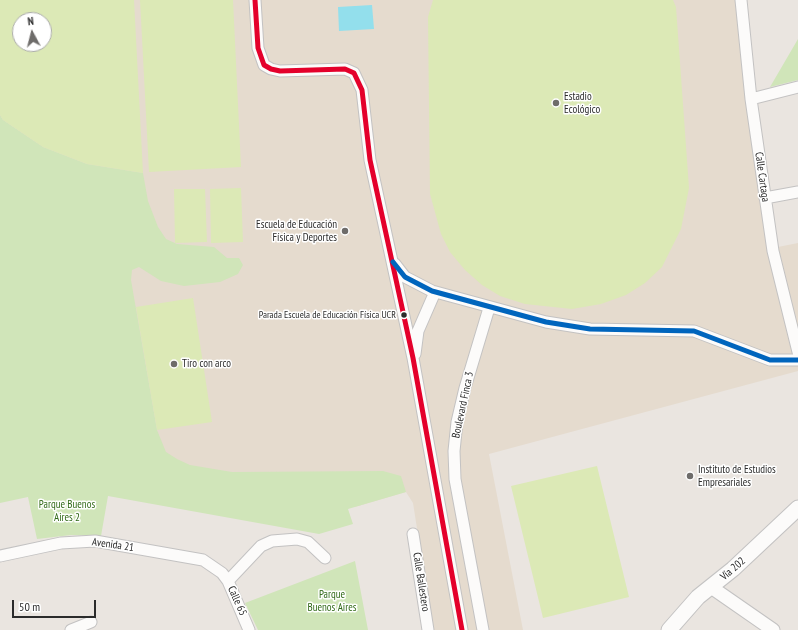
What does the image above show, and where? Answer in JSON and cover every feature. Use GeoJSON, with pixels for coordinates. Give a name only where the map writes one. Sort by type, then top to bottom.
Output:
{"type":"FeatureCollection","features":[{"type":"Feature","properties":{"kind":"main road","name":"Vía 202"},"geometry":{"type":"LineString","coordinates":[[668,630],[698,597],[733,569],[798,508]]}},
{"type":"Feature","properties":{"kind":"street"},"geometry":{"type":"LineString","coordinates":[[255,0],[258,48],[264,64],[271,69],[280,71],[346,69],[354,73],[358,80],[364,100],[370,160],[414,364],[462,630]]}},
{"type":"Feature","properties":{"kind":"street","name":"Calle Cartaga"},"geometry":{"type":"LineString","coordinates":[[741,0],[751,99],[773,251],[798,352]]}},
{"type":"Feature","properties":{"kind":"street"},"geometry":{"type":"LineString","coordinates":[[751,99],[798,87]]}},
{"type":"Feature","properties":{"kind":"street"},"geometry":{"type":"LineString","coordinates":[[766,198],[798,192]]}},
{"type":"Feature","properties":{"kind":"street"},"geometry":{"type":"LineString","coordinates":[[393,262],[405,277],[435,292],[489,308],[546,322],[590,329],[694,331],[770,360],[798,360]]}},
{"type":"Feature","properties":{"kind":"street"},"geometry":{"type":"LineString","coordinates":[[414,364],[418,332],[435,292]]}},
{"type":"Feature","properties":{"kind":"street","name":"Boulevard Finca 3"},"geometry":{"type":"LineString","coordinates":[[484,630],[455,479],[454,451],[457,422],[465,388],[489,308]]}},
{"type":"Feature","properties":{"kind":"street","name":"Calle Ballestero"},"geometry":{"type":"LineString","coordinates":[[413,534],[428,630]]}},
{"type":"Feature","properties":{"kind":"street"},"geometry":{"type":"LineString","coordinates":[[225,577],[261,546],[272,541],[297,539],[308,542],[325,558]]}},
{"type":"Feature","properties":{"kind":"street","name":"Avenida 21"},"geometry":{"type":"LineString","coordinates":[[0,556],[61,543],[96,541],[203,560],[225,577]]}},
{"type":"Feature","properties":{"kind":"street","name":"Calle 65"},"geometry":{"type":"LineString","coordinates":[[225,577],[249,630]]}},
{"type":"Feature","properties":{"kind":"street"},"geometry":{"type":"LineString","coordinates":[[711,588],[773,630]]}},
{"type":"Feature","properties":{"kind":"street"},"geometry":{"type":"LineString","coordinates":[[72,630],[91,622]]}},
{"type":"Feature","properties":{"kind":"shaded area"},"geometry":{"type":"Polygon","coordinates":[[[0,0],[741,0],[773,248],[798,243],[798,371],[489,454],[523,630],[433,630],[413,503],[406,492],[355,507],[95,484],[0,134],[0,0]]]}},
{"type":"Feature","properties":{"kind":"green space"},"geometry":{"type":"Polygon","coordinates":[[[0,0],[134,0],[143,173],[87,164],[43,147],[3,120],[0,115],[0,0]]]}},
{"type":"Feature","properties":{"kind":"green space"},"geometry":{"type":"Polygon","coordinates":[[[140,0],[233,0],[241,167],[149,172],[140,0]]]}},
{"type":"Feature","properties":{"kind":"green space","name":"Estadio Ecológico"},"geometry":{"type":"Polygon","coordinates":[[[433,0],[673,0],[676,7],[689,188],[681,229],[662,267],[645,283],[626,295],[601,304],[572,309],[525,304],[500,296],[482,285],[465,270],[450,252],[441,234],[430,194],[428,17],[433,0]]]}},
{"type":"Feature","properties":{"kind":"green space"},"geometry":{"type":"Polygon","coordinates":[[[798,39],[798,80],[770,87],[798,39]]]}},
{"type":"Feature","properties":{"kind":"green space","name":"Parque Buenos Aires 2"},"geometry":{"type":"Polygon","coordinates":[[[0,115],[3,120],[43,147],[87,164],[143,173],[148,201],[158,227],[166,239],[177,244],[214,247],[227,258],[239,258],[243,265],[238,274],[220,282],[184,286],[161,281],[139,267],[132,270],[131,280],[157,430],[166,452],[190,465],[232,472],[383,471],[401,476],[406,492],[348,509],[353,524],[319,534],[108,496],[101,536],[71,535],[37,539],[28,497],[0,503],[0,115]]]}},
{"type":"Feature","properties":{"kind":"green space"},"geometry":{"type":"Polygon","coordinates":[[[241,188],[243,242],[211,243],[210,189],[241,188]]]}},
{"type":"Feature","properties":{"kind":"green space"},"geometry":{"type":"Polygon","coordinates":[[[174,189],[205,189],[207,242],[175,243],[174,189]]]}},
{"type":"Feature","properties":{"kind":"green space","name":"Tiro con arco"},"geometry":{"type":"Polygon","coordinates":[[[193,298],[212,422],[157,430],[136,307],[193,298]]]}},
{"type":"Feature","properties":{"kind":"green space"},"geometry":{"type":"Polygon","coordinates":[[[597,466],[629,597],[543,618],[511,486],[597,466]]]}},
{"type":"Feature","properties":{"kind":"green space","name":"Parque Buenos Aires"},"geometry":{"type":"Polygon","coordinates":[[[355,561],[368,630],[258,630],[245,603],[355,561]]]}},
{"type":"Feature","properties":{"kind":"water"},"geometry":{"type":"Polygon","coordinates":[[[372,5],[374,29],[339,31],[338,7],[372,5]]]}},
{"type":"Feature","properties":{"kind":"transit line"},"geometry":{"type":"LineString","coordinates":[[255,0],[258,48],[264,65],[271,69],[280,71],[345,69],[354,73],[362,90],[370,160],[413,358],[462,630]]}},
{"type":"Feature","properties":{"kind":"transit line"},"geometry":{"type":"LineString","coordinates":[[393,262],[405,277],[432,291],[546,322],[590,329],[694,331],[770,360],[798,360]]}},
{"type":"Feature","properties":{"kind":"place","name":"Estadio Ecológico"},"geometry":{"type":"Point","coordinates":[556,103]}},
{"type":"Feature","properties":{"kind":"place","name":"Escuela de Educación Física y Deportes"},"geometry":{"type":"Point","coordinates":[345,231]}},
{"type":"Feature","properties":{"kind":"place","name":"Parada Escuela de Educación Física UCR"},"geometry":{"type":"Point","coordinates":[404,315]}},
{"type":"Feature","properties":{"kind":"place","name":"Tiro con arco"},"geometry":{"type":"Point","coordinates":[174,364]}},
{"type":"Feature","properties":{"kind":"place","name":"Instituto de Estudios Empresariales"},"geometry":{"type":"Point","coordinates":[690,476]}}]}
